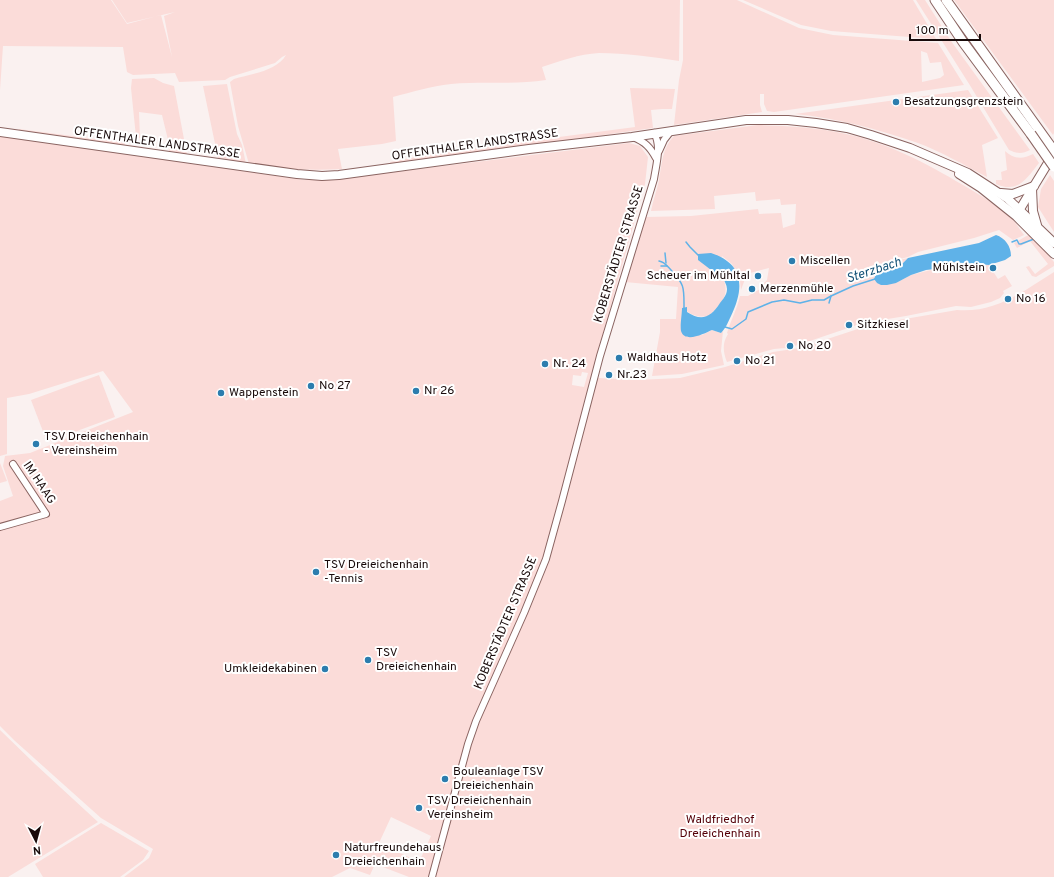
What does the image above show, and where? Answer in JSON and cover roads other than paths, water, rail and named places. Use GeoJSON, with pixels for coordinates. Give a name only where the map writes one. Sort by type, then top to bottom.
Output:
{"type":"FeatureCollection","features":[{"type":"Feature","properties":{"kind":"highway"},"geometry":{"type":"LineString","coordinates":[[935,0],[963,42],[1034,131],[1054,152]]}},
{"type":"Feature","properties":{"kind":"highway"},"geometry":{"type":"LineString","coordinates":[[946,0],[1034,131],[1054,166]]}},
{"type":"Feature","properties":{"kind":"main road","name":"OFFENTHALER LANDSTRASSE"},"geometry":{"type":"LineString","coordinates":[[0,132],[297,174],[322,176],[756,120],[788,120],[816,123],[847,128],[893,142],[974,176],[999,193],[1054,254]]}},
{"type":"Feature","properties":{"kind":"main road"},"geometry":{"type":"LineString","coordinates":[[1018,213],[1054,152]]}},
{"type":"Feature","properties":{"kind":"main road","name":"OFFENTHALER LANDSTRASSE"},"geometry":{"type":"LineString","coordinates":[[948,165],[1038,227],[1054,243]]}},
{"type":"Feature","properties":{"kind":"main road"},"geometry":{"type":"LineString","coordinates":[[999,193],[1013,194],[1033,187]]}},
{"type":"Feature","properties":{"kind":"main road"},"geometry":{"type":"LineString","coordinates":[[1033,187],[1033,210],[1038,227]]}},
{"type":"Feature","properties":{"kind":"street"},"geometry":{"type":"LineString","coordinates":[[656,158],[664,140],[671,131]]}},
{"type":"Feature","properties":{"kind":"street"},"geometry":{"type":"LineString","coordinates":[[654,133],[652,144],[656,158]]}},
{"type":"Feature","properties":{"kind":"street"},"geometry":{"type":"LineString","coordinates":[[632,137],[641,140],[649,146],[656,158]]}},
{"type":"Feature","properties":{"kind":"street","name":"KOBERSTÄDTER STRASSE"},"geometry":{"type":"LineString","coordinates":[[432,877],[468,744],[476,721],[524,613],[546,559],[600,356],[654,179],[656,158]]}},
{"type":"Feature","properties":{"kind":"street","name":"IM HAAG"},"geometry":{"type":"LineString","coordinates":[[0,527],[46,514],[13,464]]}},
{"type":"Feature","properties":{"kind":"water"},"geometry":{"type":"Polygon","coordinates":[[[996,235],[1005,240],[1009,246],[1011,256],[1005,260],[989,265],[951,262],[935,269],[926,270],[911,275],[896,283],[887,285],[881,285],[874,279],[878,270],[881,268],[903,263],[908,258],[979,243],[996,235]]]}},
{"type":"Feature","properties":{"kind":"water"},"geometry":{"type":"Polygon","coordinates":[[[711,253],[722,258],[736,271],[739,278],[738,296],[726,327],[721,333],[712,330],[700,335],[687,337],[683,335],[681,331],[682,308],[687,307],[687,312],[697,317],[710,315],[725,297],[727,291],[723,277],[698,260],[698,254],[711,253]]]}},
{"type":"Feature","properties":{"kind":"waterway","name":"Sterzbach"},"geometry":{"type":"LineString","coordinates":[[1012,242],[1017,240],[1019,244],[1021,244],[1034,239]]}},
{"type":"Feature","properties":{"kind":"waterway"},"geometry":{"type":"LineString","coordinates":[[686,242],[699,256]]}},
{"type":"Feature","properties":{"kind":"waterway"},"geometry":{"type":"LineString","coordinates":[[665,253],[666,263]]}},
{"type":"Feature","properties":{"kind":"waterway"},"geometry":{"type":"LineString","coordinates":[[659,261],[666,264],[681,283],[684,291],[684,308]]}},
{"type":"Feature","properties":{"kind":"waterway"},"geometry":{"type":"LineString","coordinates":[[661,266],[667,266]]}},
{"type":"Feature","properties":{"kind":"waterway","name":"Sterzbach"},"geometry":{"type":"LineString","coordinates":[[725,327],[732,329],[746,319],[748,312],[772,302],[784,300],[800,303],[812,300],[824,300],[853,286],[875,279]]}},
{"type":"Feature","properties":{"kind":"waterway","name":"Sterzbach"},"geometry":{"type":"LineString","coordinates":[[829,303],[831,296]]}},
{"type":"Feature","properties":{"kind":"place","name":"Besatzungsgrenzstein"},"geometry":{"type":"Point","coordinates":[896,102]}},
{"type":"Feature","properties":{"kind":"place","name":"Miscellen"},"geometry":{"type":"Point","coordinates":[792,261]}},
{"type":"Feature","properties":{"kind":"place","name":"Mühlstein"},"geometry":{"type":"Point","coordinates":[993,268]}},
{"type":"Feature","properties":{"kind":"place","name":"Scheuer im Mühltal"},"geometry":{"type":"Point","coordinates":[758,276]}},
{"type":"Feature","properties":{"kind":"place","name":"Merzenmühle"},"geometry":{"type":"Point","coordinates":[752,289]}},
{"type":"Feature","properties":{"kind":"place","name":"No 16"},"geometry":{"type":"Point","coordinates":[1008,299]}},
{"type":"Feature","properties":{"kind":"place","name":"Sitzkiesel"},"geometry":{"type":"Point","coordinates":[849,325]}},
{"type":"Feature","properties":{"kind":"place","name":"No 20"},"geometry":{"type":"Point","coordinates":[790,346]}},
{"type":"Feature","properties":{"kind":"place","name":"Waldhaus Hotz"},"geometry":{"type":"Point","coordinates":[619,358]}},
{"type":"Feature","properties":{"kind":"place","name":"No 21"},"geometry":{"type":"Point","coordinates":[737,361]}},
{"type":"Feature","properties":{"kind":"place","name":"Nr. 24"},"geometry":{"type":"Point","coordinates":[545,364]}},
{"type":"Feature","properties":{"kind":"place","name":"Nr.23"},"geometry":{"type":"Point","coordinates":[609,375]}},
{"type":"Feature","properties":{"kind":"place","name":"No 27"},"geometry":{"type":"Point","coordinates":[311,386]}},
{"type":"Feature","properties":{"kind":"place","name":"Nr 26"},"geometry":{"type":"Point","coordinates":[416,391]}},
{"type":"Feature","properties":{"kind":"place","name":"Wappenstein"},"geometry":{"type":"Point","coordinates":[221,393]}},
{"type":"Feature","properties":{"kind":"place","name":"TSV Dreieichenhain - Vereinsheim"},"geometry":{"type":"Point","coordinates":[36,444]}},
{"type":"Feature","properties":{"kind":"place","name":"TSV Dreieichenhain -Tennis"},"geometry":{"type":"Point","coordinates":[316,572]}},
{"type":"Feature","properties":{"kind":"place","name":"TSV Dreieichenhain"},"geometry":{"type":"Point","coordinates":[368,660]}},
{"type":"Feature","properties":{"kind":"place","name":"Umkleidekabinen"},"geometry":{"type":"Point","coordinates":[325,669]}},
{"type":"Feature","properties":{"kind":"place","name":"Bouleanlage TSV Dreieichenhain"},"geometry":{"type":"Point","coordinates":[445,779]}},
{"type":"Feature","properties":{"kind":"place","name":"TSV Dreieichenhain Vereinsheim"},"geometry":{"type":"Point","coordinates":[419,808]}},
{"type":"Feature","properties":{"kind":"place","name":"Naturfreundehaus Dreieichenhain"},"geometry":{"type":"Point","coordinates":[336,855]}},
{"type":"Feature","properties":{"kind":"park label","name":"Waldfriedhof Dreieichenhain"},"geometry":{"type":"Point","coordinates":[720,827]}}]}
